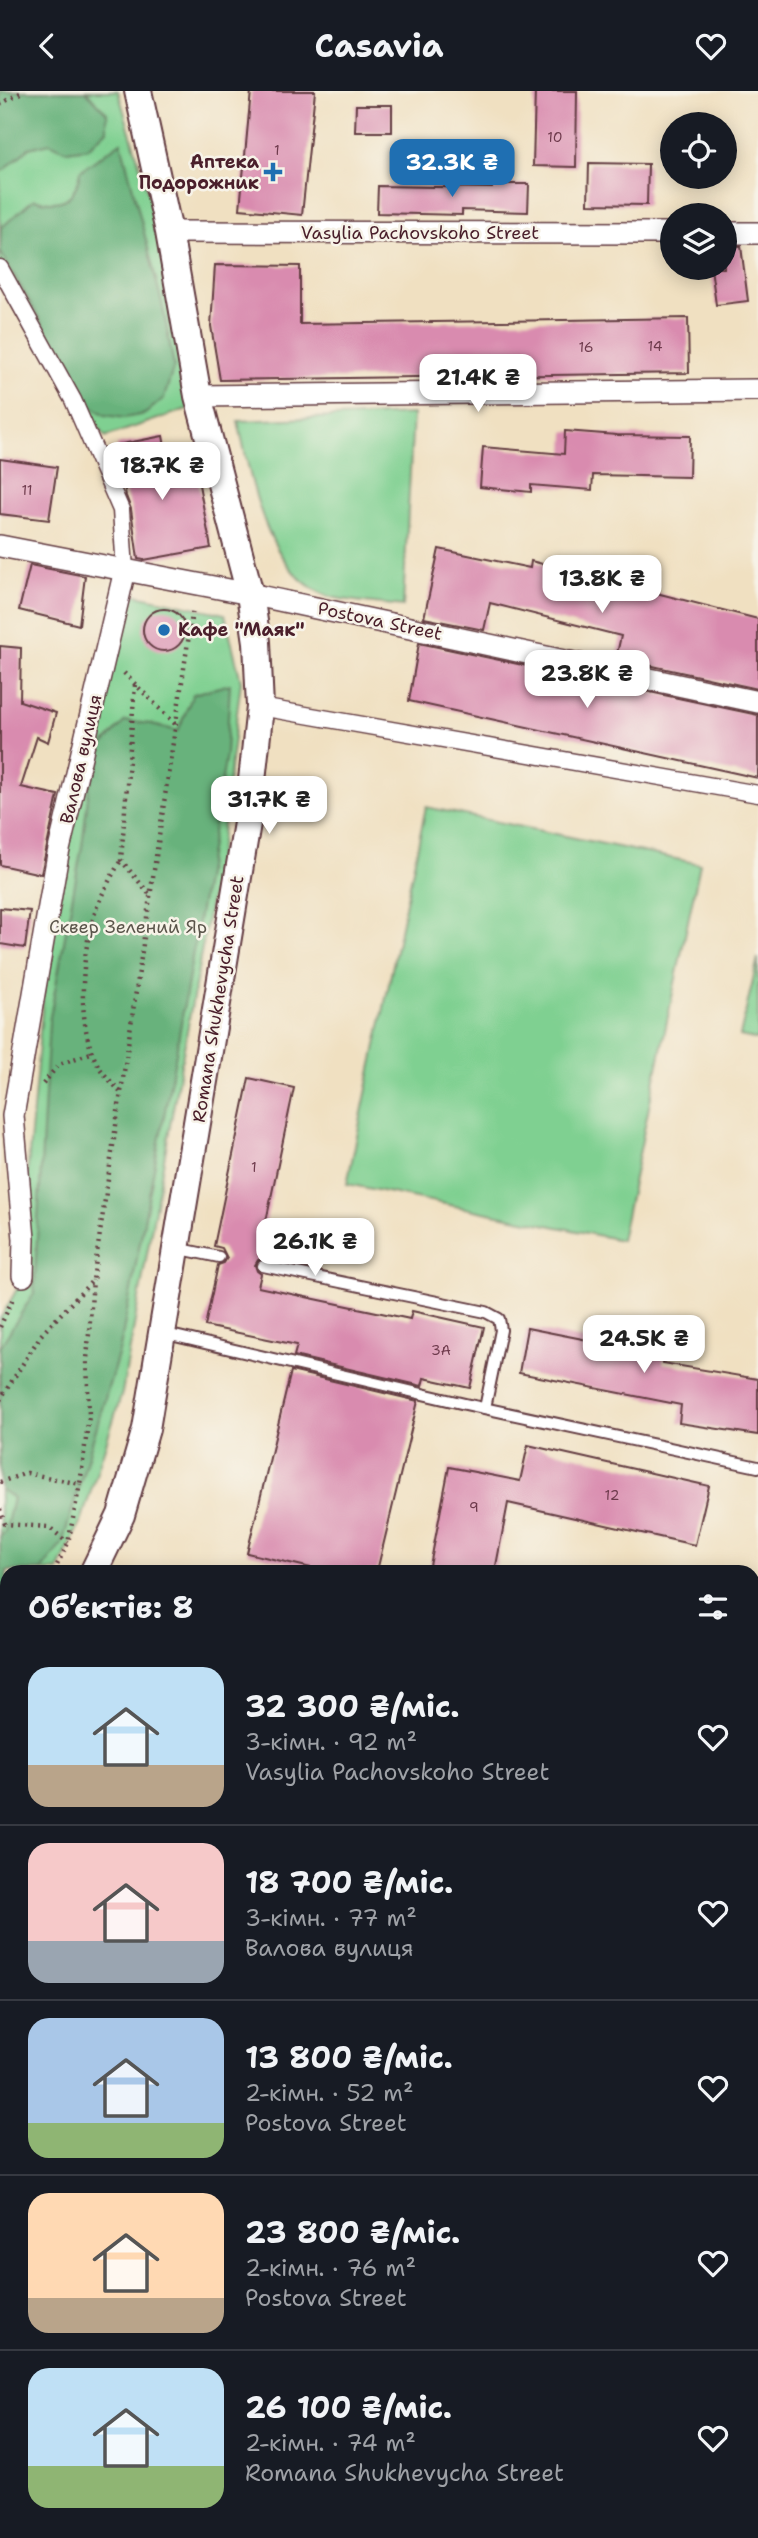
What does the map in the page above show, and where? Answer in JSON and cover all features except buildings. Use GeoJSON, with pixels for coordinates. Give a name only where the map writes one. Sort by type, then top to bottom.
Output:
{"type":"FeatureCollection","features":[{"type":"Feature","properties":{"kind":"street","name":"Romana Shukhevycha Street"},"geometry":{"type":"LineString","coordinates":[[97,1565],[121,1515],[146,1429],[248,817],[260,707],[257,642],[250,594],[198,396],[169,232],[138,91]]}},
{"type":"Feature","properties":{"kind":"street","name":"Vasylia Pachovskoho Street"},"geometry":{"type":"LineString","coordinates":[[169,232],[660,233]]}},
{"type":"Feature","properties":{"kind":"street"},"geometry":{"type":"LineString","coordinates":[[737,233],[758,233]]}},
{"type":"Feature","properties":{"kind":"street","name":"Валова вулиця"},"geometry":{"type":"LineString","coordinates":[[0,268],[73,400],[121,510],[125,570],[58,854],[13,1116],[24,1239],[23,1276]]}},
{"type":"Feature","properties":{"kind":"street"},"geometry":{"type":"LineString","coordinates":[[198,396],[758,390]]}},
{"type":"Feature","properties":{"kind":"street","name":"Postova Street"},"geometry":{"type":"LineString","coordinates":[[0,546],[250,594],[758,702]]}},
{"type":"Feature","properties":{"kind":"street"},"geometry":{"type":"LineString","coordinates":[[260,707],[758,794]]}},
{"type":"Feature","properties":{"kind":"lane"},"geometry":{"type":"LineString","coordinates":[[176,1248],[219,1257]]}},
{"type":"Feature","properties":{"kind":"lane"},"geometry":{"type":"LineString","coordinates":[[263,1266],[486,1312],[499,1319],[501,1330],[485,1408]]}},
{"type":"Feature","properties":{"kind":"lane"},"geometry":{"type":"LineString","coordinates":[[162,1333],[485,1408],[758,1467]]}},
{"type":"Feature","properties":{"kind":"path"},"geometry":{"type":"LineString","coordinates":[[0,104],[24,91]]}},
{"type":"Feature","properties":{"kind":"path"},"geometry":{"type":"LineString","coordinates":[[57,1565],[68,1543],[80,1484],[89,1416],[87,1360],[93,1280],[177,727],[195,584]]}},
{"type":"Feature","properties":{"kind":"path"},"geometry":{"type":"LineString","coordinates":[[106,655],[177,727]]}},
{"type":"Feature","properties":{"kind":"path"},"geometry":{"type":"LineString","coordinates":[[121,1092],[99,1067],[94,1052],[84,1010],[83,974],[93,919],[105,888],[121,860],[135,685]]}},
{"type":"Feature","properties":{"kind":"path"},"geometry":{"type":"LineString","coordinates":[[121,860],[150,895]]}},
{"type":"Feature","properties":{"kind":"path"},"geometry":{"type":"LineString","coordinates":[[13,1116],[59,1064],[94,1052]]}},
{"type":"Feature","properties":{"kind":"path"},"geometry":{"type":"LineString","coordinates":[[0,1327],[23,1276]]}},
{"type":"Feature","properties":{"kind":"path"},"geometry":{"type":"LineString","coordinates":[[0,1400],[41,1335],[93,1280]]}},
{"type":"Feature","properties":{"kind":"path"},"geometry":{"type":"LineString","coordinates":[[0,1482],[27,1473],[80,1484]]}},
{"type":"Feature","properties":{"kind":"path"},"geometry":{"type":"LineString","coordinates":[[0,1509],[5,1524],[49,1527],[68,1543]]}},
{"type":"Feature","properties":{"kind":"green space"},"geometry":{"type":"Polygon","coordinates":[[[0,91],[118,91],[162,240],[190,408],[105,437],[0,268],[0,91]]]}},
{"type":"Feature","properties":{"kind":"green space"},"geometry":{"type":"Polygon","coordinates":[[[0,91],[86,91],[107,113],[107,130],[88,148],[67,151],[50,143],[29,148],[0,171],[0,91]]]}},
{"type":"Feature","properties":{"kind":"green space"},"geometry":{"type":"Polygon","coordinates":[[[121,142],[162,303],[174,366],[164,398],[145,414],[124,418],[105,415],[89,404],[0,251],[1,228],[34,199],[52,202],[66,199],[75,189],[80,171],[121,142]]]}},
{"type":"Feature","properties":{"kind":"green space"},"geometry":{"type":"Polygon","coordinates":[[[413,414],[403,606],[328,596],[307,584],[289,567],[275,545],[256,495],[238,421],[413,414]]]}},
{"type":"Feature","properties":{"kind":"green space","name":"Сквер Зелений Яр"},"geometry":{"type":"Polygon","coordinates":[[[132,594],[225,614],[241,681],[221,842],[122,1393],[82,1519],[61,1565],[0,1565],[0,1319],[17,1289],[51,909],[116,627],[132,594]]]}},
{"type":"Feature","properties":{"kind":"green space","name":"Сквер Зелений Яр"},"geometry":{"type":"Polygon","coordinates":[[[230,684],[226,755],[176,1053],[120,1348],[62,1544],[46,1565],[0,1565],[0,1535],[5,1532],[13,1498],[0,1489],[0,1347],[34,1293],[49,1022],[82,846],[93,756],[125,721],[178,731],[193,694],[230,684]]]}},
{"type":"Feature","properties":{"kind":"green space"},"geometry":{"type":"Polygon","coordinates":[[[426,807],[700,864],[621,1240],[347,1184],[426,807]]]}},
{"type":"Feature","properties":{"kind":"green space"},"geometry":{"type":"Polygon","coordinates":[[[758,958],[758,1040],[740,1036],[758,958]]]}},
{"type":"Feature","properties":{"kind":"place","name":"Аптека Подорожник"},"geometry":{"type":"Point","coordinates":[273,172]}},
{"type":"Feature","properties":{"kind":"place","name":"Кафе \"Маяк\""},"geometry":{"type":"Point","coordinates":[164,630]}}]}
